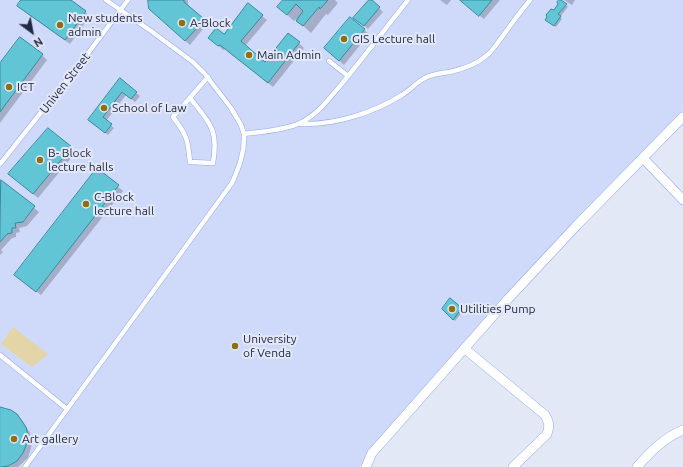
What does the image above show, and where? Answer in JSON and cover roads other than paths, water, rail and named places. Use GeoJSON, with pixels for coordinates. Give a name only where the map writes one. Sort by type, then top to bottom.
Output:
{"type":"FeatureCollection","features":[{"type":"Feature","properties":{"kind":"street"},"geometry":{"type":"LineString","coordinates":[[366,467],[372,453],[508,299],[558,244],[683,117]]}},
{"type":"Feature","properties":{"kind":"street"},"geometry":{"type":"LineString","coordinates":[[643,158],[683,200]]}},
{"type":"Feature","properties":{"kind":"street"},"geometry":{"type":"LineString","coordinates":[[465,348],[545,415],[549,422],[549,428],[546,434],[513,467]]}},
{"type":"Feature","properties":{"kind":"street"},"geometry":{"type":"LineString","coordinates":[[637,467],[658,444],[670,435],[683,430]]}},
{"type":"Feature","properties":{"kind":"lane"},"geometry":{"type":"LineString","coordinates":[[25,467],[218,205],[232,183],[239,166],[244,146],[244,134],[241,125],[231,108],[208,77],[193,62],[106,0]]}},
{"type":"Feature","properties":{"kind":"lane","name":"Univen Street"},"geometry":{"type":"LineString","coordinates":[[0,164],[128,0]]}},
{"type":"Feature","properties":{"kind":"lane"},"geometry":{"type":"LineString","coordinates":[[299,124],[310,118],[320,109],[408,0]]}},
{"type":"Feature","properties":{"kind":"lane"},"geometry":{"type":"LineString","coordinates":[[244,134],[299,124],[313,124],[341,120],[380,108],[406,93],[414,85],[427,77],[468,66],[487,55],[530,0]]}},
{"type":"Feature","properties":{"kind":"lane"},"geometry":{"type":"LineString","coordinates":[[329,61],[348,76]]}},
{"type":"Feature","properties":{"kind":"lane"},"geometry":{"type":"LineString","coordinates":[[190,98],[207,118],[214,132],[215,152],[213,163],[190,162],[189,142],[184,131],[173,117],[208,77]]}},
{"type":"Feature","properties":{"kind":"lane"},"geometry":{"type":"LineString","coordinates":[[0,355],[67,409]]}},
{"type":"Feature","properties":{"kind":"place","name":"A-Block"},"geometry":{"type":"Point","coordinates":[182,23]}},
{"type":"Feature","properties":{"kind":"place","name":"New students admin"},"geometry":{"type":"Point","coordinates":[60,25]}},
{"type":"Feature","properties":{"kind":"place","name":"GIS Lecture hall"},"geometry":{"type":"Point","coordinates":[344,39]}},
{"type":"Feature","properties":{"kind":"place","name":"Main Admin"},"geometry":{"type":"Point","coordinates":[249,55]}},
{"type":"Feature","properties":{"kind":"place","name":"ICT"},"geometry":{"type":"Point","coordinates":[9,87]}},
{"type":"Feature","properties":{"kind":"place","name":"School of Law"},"geometry":{"type":"Point","coordinates":[104,108]}},
{"type":"Feature","properties":{"kind":"place","name":"B- Block lecture halls"},"geometry":{"type":"Point","coordinates":[40,160]}},
{"type":"Feature","properties":{"kind":"place","name":"C-Block lecture hall"},"geometry":{"type":"Point","coordinates":[86,204]}},
{"type":"Feature","properties":{"kind":"place","name":"Utilities Pump"},"geometry":{"type":"Point","coordinates":[452,309]}},
{"type":"Feature","properties":{"kind":"place","name":"University of Venda"},"geometry":{"type":"Point","coordinates":[235,346]}},
{"type":"Feature","properties":{"kind":"place","name":"Art gallery"},"geometry":{"type":"Point","coordinates":[14,439]}}]}
